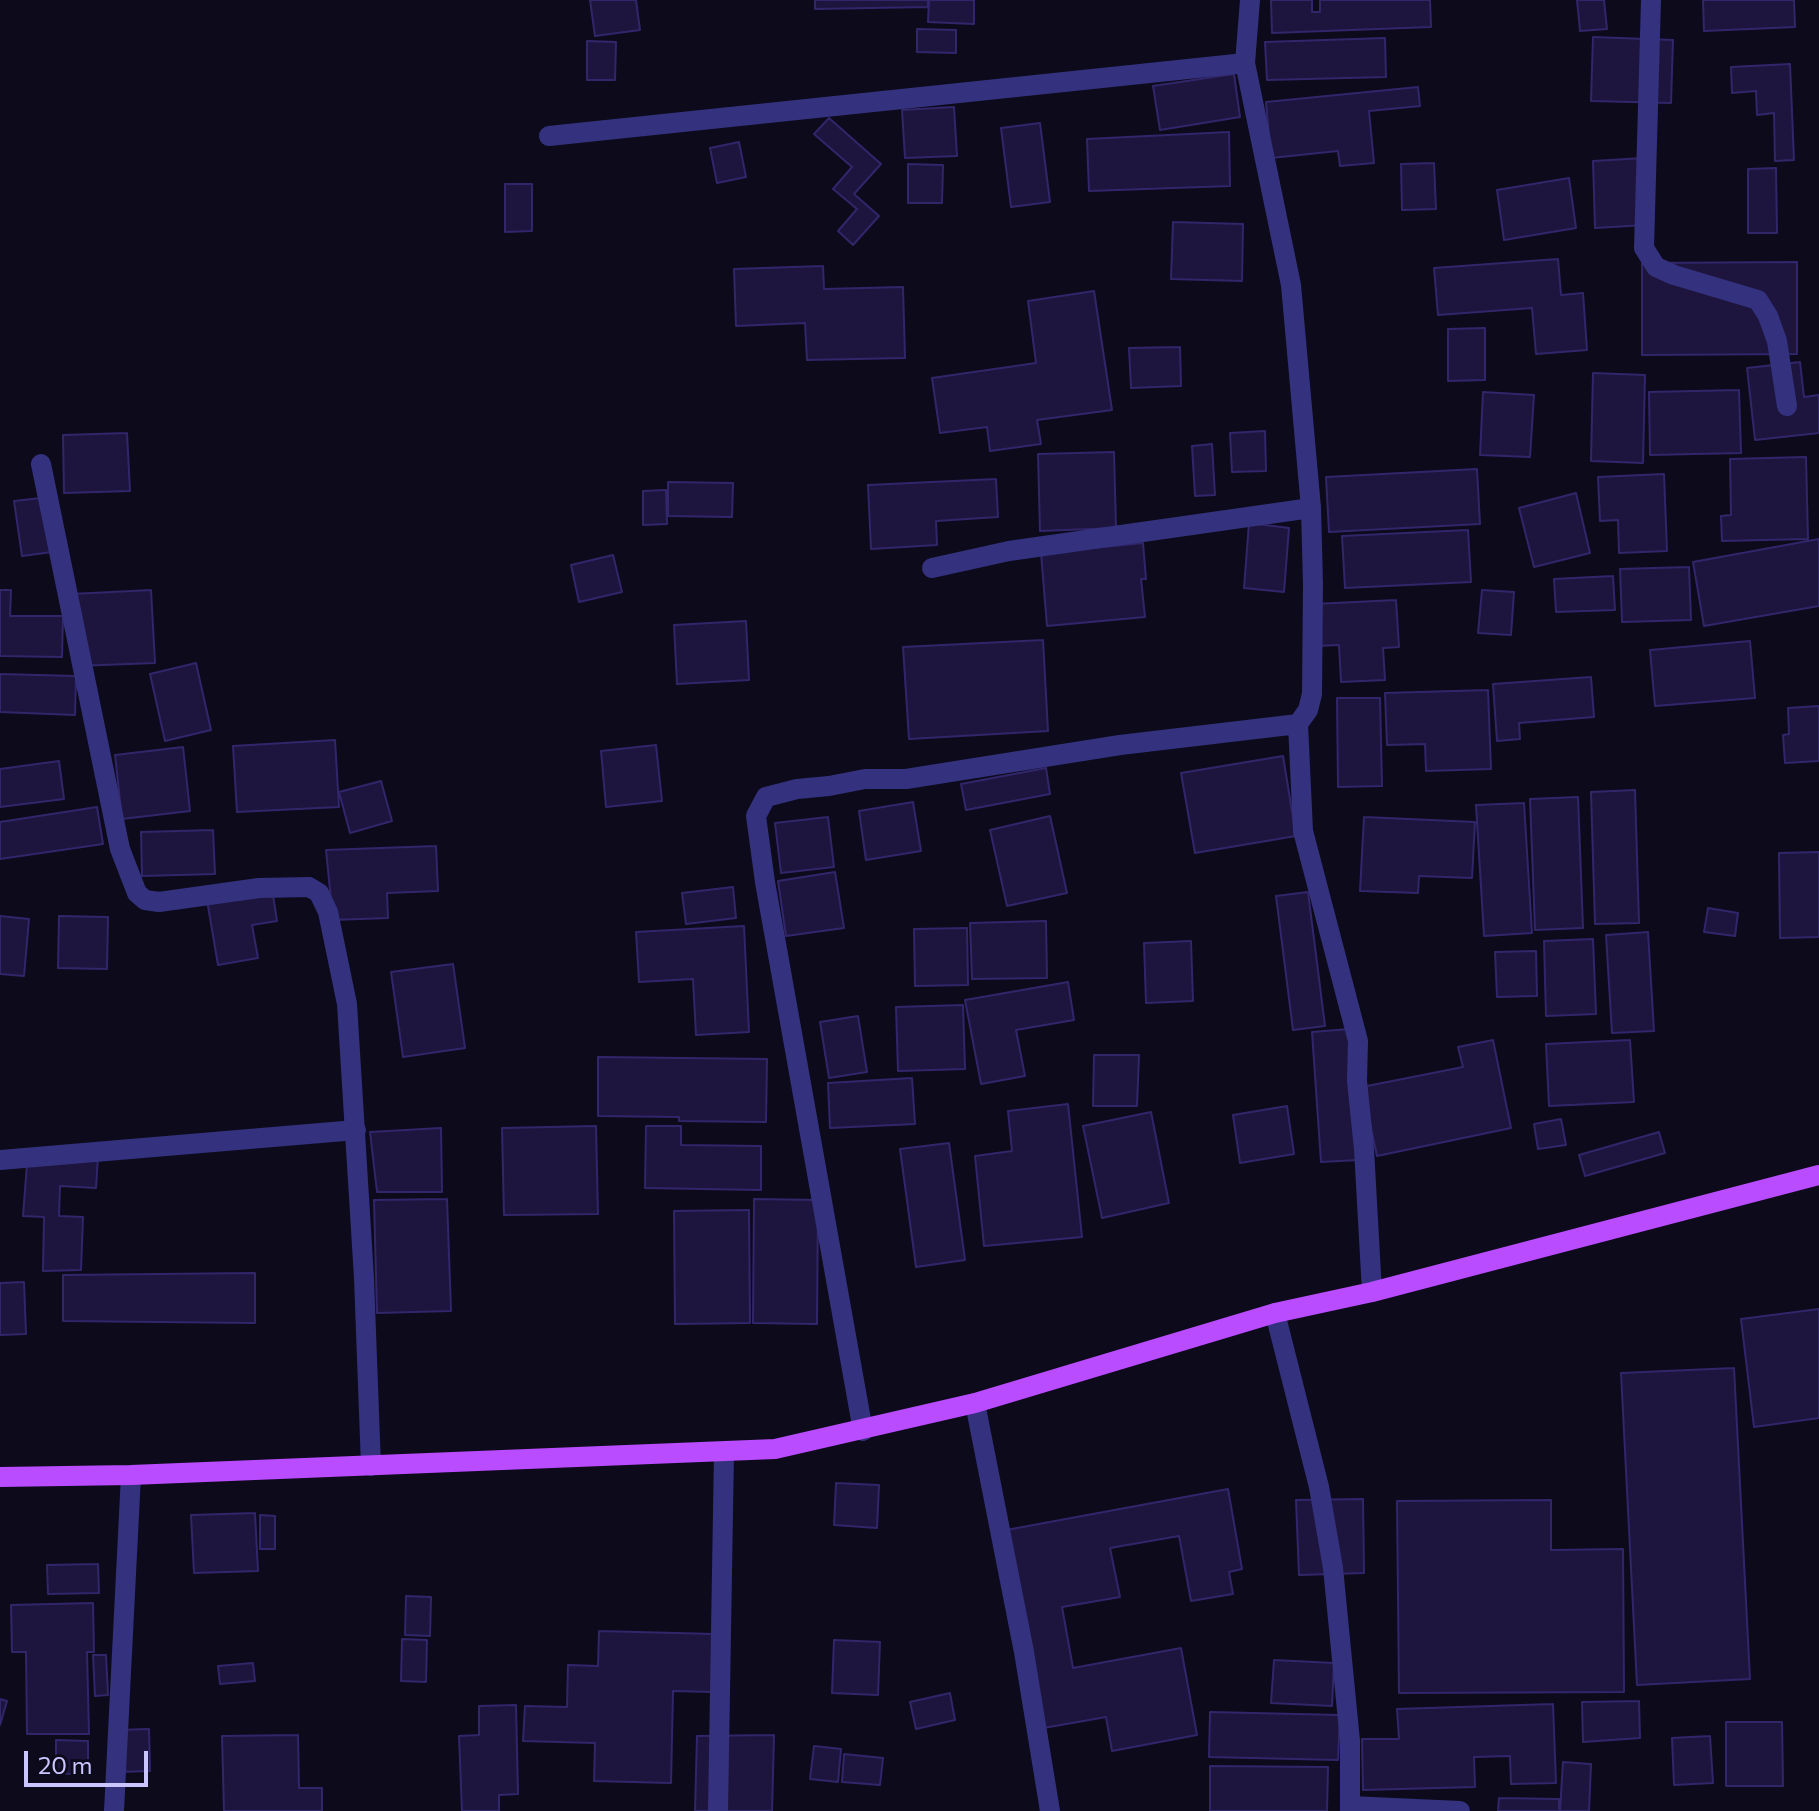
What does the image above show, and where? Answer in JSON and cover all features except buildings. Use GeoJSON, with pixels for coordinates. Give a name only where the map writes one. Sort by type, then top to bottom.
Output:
{"type":"FeatureCollection","features":[{"type":"Feature","properties":{"kind":"main road"},"geometry":{"type":"LineString","coordinates":[[0,1477],[131,1475],[775,1449],[975,1403],[1275,1313],[1372,1292],[1819,1175]]}},
{"type":"Feature","properties":{"kind":"street"},"geometry":{"type":"LineString","coordinates":[[1250,0],[1245,63],[1291,285],[1311,508],[1312,694],[1308,710],[1298,724],[1303,831],[1358,1041],[1357,1081],[1372,1292]]}},
{"type":"Feature","properties":{"kind":"street"},"geometry":{"type":"LineString","coordinates":[[1651,0],[1644,248],[1656,267],[1758,300],[1777,341],[1787,406]]}},
{"type":"Feature","properties":{"kind":"street"},"geometry":{"type":"LineString","coordinates":[[549,136],[1245,63]]}},
{"type":"Feature","properties":{"kind":"street"},"geometry":{"type":"LineString","coordinates":[[41,464],[120,849],[137,893],[145,900],[159,902],[274,887],[309,887],[319,893],[328,912],[347,1004],[356,1130],[371,1466]]}},
{"type":"Feature","properties":{"kind":"street"},"geometry":{"type":"LineString","coordinates":[[932,568],[1009,551],[1311,508]]}},
{"type":"Feature","properties":{"kind":"street"},"geometry":{"type":"LineString","coordinates":[[863,1431],[765,882],[756,816],[766,797],[865,779],[906,779],[1120,745],[1298,724]]}},
{"type":"Feature","properties":{"kind":"street"},"geometry":{"type":"LineString","coordinates":[[0,1160],[356,1130]]}},
{"type":"Feature","properties":{"kind":"street"},"geometry":{"type":"LineString","coordinates":[[1275,1313],[1319,1487],[1333,1568],[1350,1741],[1350,1809],[1460,1811]]}},
{"type":"Feature","properties":{"kind":"street"},"geometry":{"type":"LineString","coordinates":[[975,1403],[1024,1652],[1050,1811]]}},
{"type":"Feature","properties":{"kind":"street"},"geometry":{"type":"LineString","coordinates":[[718,1811],[724,1452]]}},
{"type":"Feature","properties":{"kind":"street"},"geometry":{"type":"LineString","coordinates":[[114,1811],[131,1475]]}}]}
